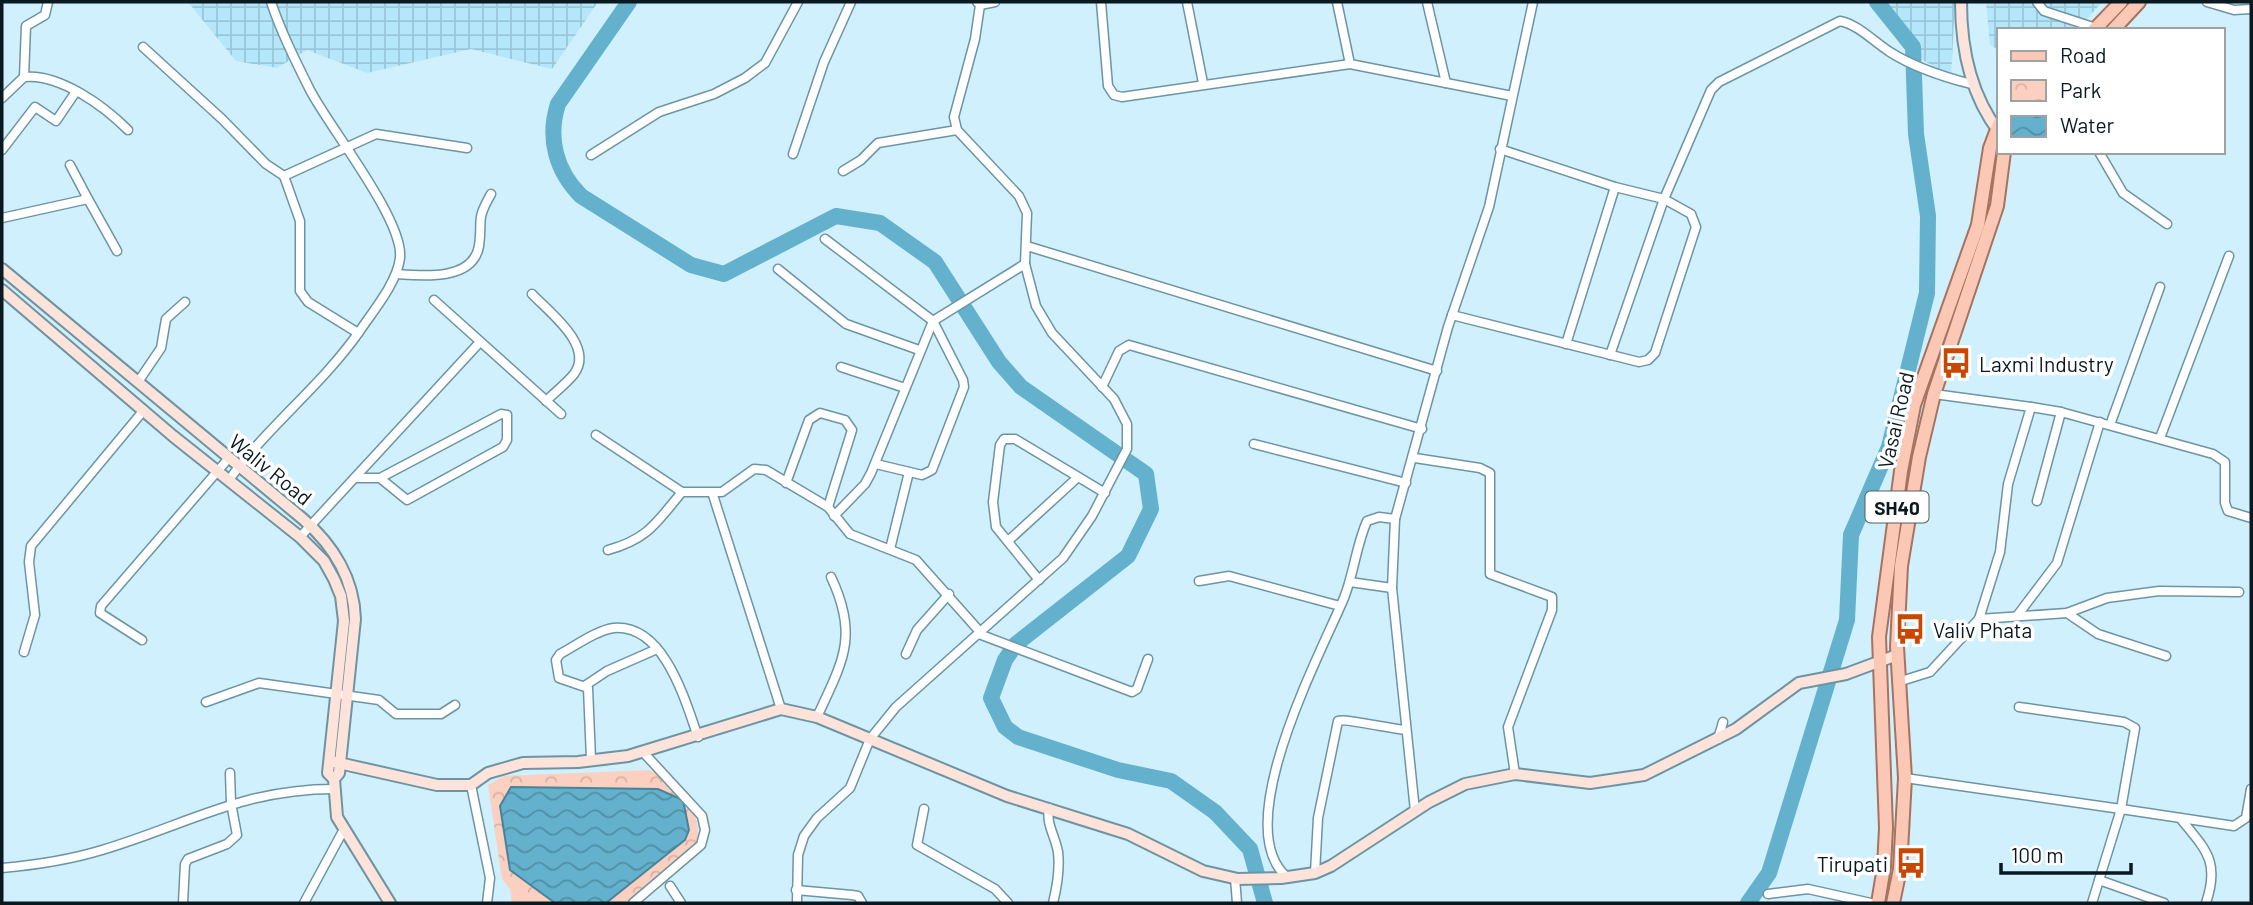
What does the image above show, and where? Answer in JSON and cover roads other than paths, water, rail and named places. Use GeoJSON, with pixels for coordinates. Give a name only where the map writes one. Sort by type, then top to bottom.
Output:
{"type":"FeatureCollection","features":[{"type":"Feature","properties":{"kind":"main road"},"geometry":{"type":"LineString","coordinates":[[2096,28],[2122,2]]}},
{"type":"Feature","properties":{"kind":"main road"},"geometry":{"type":"LineString","coordinates":[[2115,28],[2139,2]]}},
{"type":"Feature","properties":{"kind":"main road","name":"Vasai Road"},"geometry":{"type":"LineString","coordinates":[[1878,903],[1884,867],[1886,828],[1879,637],[1913,405],[1978,225],[1997,133]]}},
{"type":"Feature","properties":{"kind":"main road","name":"Vasai Road"},"geometry":{"type":"LineString","coordinates":[[1893,903],[1900,869],[1905,779],[1897,655],[1901,566],[1919,457],[1934,394],[1997,206],[2004,154]]}},
{"type":"Feature","properties":{"kind":"street"},"geometry":{"type":"LineString","coordinates":[[2,99],[24,77],[26,26],[45,15],[48,2]]}},
{"type":"Feature","properties":{"kind":"street"},"geometry":{"type":"LineString","coordinates":[[229,481],[310,392],[358,332],[397,274],[401,255],[396,235],[310,91],[271,2]]}},
{"type":"Feature","properties":{"kind":"street"},"geometry":{"type":"LineString","coordinates":[[591,155],[659,112],[714,94],[745,78],[765,63],[798,2]]}},
{"type":"Feature","properties":{"kind":"street"},"geometry":{"type":"LineString","coordinates":[[793,154],[824,62],[851,2]]}},
{"type":"Feature","properties":{"kind":"street"},"geometry":{"type":"LineString","coordinates":[[797,903],[798,855],[804,836],[817,818],[849,788],[870,738],[896,707],[1063,558],[1105,493],[1127,449],[1127,424],[1114,399],[1052,333],[1036,306],[1025,264],[1027,212],[1019,196],[957,130],[954,117],[958,93],[975,39],[978,4],[995,2]]}},
{"type":"Feature","properties":{"kind":"street"},"geometry":{"type":"LineString","coordinates":[[1101,2],[1108,86],[1114,95],[1350,64],[1512,96]]}},
{"type":"Feature","properties":{"kind":"street"},"geometry":{"type":"LineString","coordinates":[[1187,2],[1203,83]]}},
{"type":"Feature","properties":{"kind":"street"},"geometry":{"type":"LineString","coordinates":[[1337,2],[1350,64]]}},
{"type":"Feature","properties":{"kind":"street"},"geometry":{"type":"LineString","coordinates":[[1427,2],[1446,83]]}},
{"type":"Feature","properties":{"kind":"street"},"geometry":{"type":"LineString","coordinates":[[1415,811],[1392,588],[1395,519],[1415,458],[1452,315],[1489,207],[1533,2]]}},
{"type":"Feature","properties":{"kind":"street"},"geometry":{"type":"LineString","coordinates":[[1961,2],[1964,56],[1971,84],[1997,126]]}},
{"type":"Feature","properties":{"kind":"street"},"geometry":{"type":"LineString","coordinates":[[2037,2],[2044,11],[2092,28]]}},
{"type":"Feature","properties":{"kind":"street"},"geometry":{"type":"LineString","coordinates":[[2207,2],[2227,9],[2251,9]]}},
{"type":"Feature","properties":{"kind":"street"},"geometry":{"type":"LineString","coordinates":[[1609,355],[1664,199],[1706,100],[1719,82],[1840,21],[1856,28],[1892,53],[1931,72],[1971,84]]}},
{"type":"Feature","properties":{"kind":"street"},"geometry":{"type":"LineString","coordinates":[[143,47],[222,119],[266,164],[284,176],[300,221],[300,291],[308,302],[358,332]]}},
{"type":"Feature","properties":{"kind":"street"},"geometry":{"type":"LineString","coordinates":[[24,77],[47,78],[112,115],[128,130]]}},
{"type":"Feature","properties":{"kind":"street"},"geometry":{"type":"LineString","coordinates":[[2,150],[35,107],[55,121],[75,93]]}},
{"type":"Feature","properties":{"kind":"street"},"geometry":{"type":"LineString","coordinates":[[844,171],[861,160],[878,143],[957,130]]}},
{"type":"Feature","properties":{"kind":"street"},"geometry":{"type":"LineString","coordinates":[[284,176],[376,134],[467,148]]}},
{"type":"Feature","properties":{"kind":"street"},"geometry":{"type":"LineString","coordinates":[[1452,315],[1639,362],[1648,360],[1655,353],[1696,227],[1691,214],[1664,199],[1615,187],[1500,149]]}},
{"type":"Feature","properties":{"kind":"street"},"geometry":{"type":"LineString","coordinates":[[2100,154],[2123,192],[2168,224]]}},
{"type":"Feature","properties":{"kind":"street"},"geometry":{"type":"LineString","coordinates":[[70,165],[117,251]]}},
{"type":"Feature","properties":{"kind":"street"},"geometry":{"type":"LineString","coordinates":[[1566,344],[1615,187]]}},
{"type":"Feature","properties":{"kind":"street"},"geometry":{"type":"LineString","coordinates":[[397,274],[438,275],[465,267],[478,250],[480,213],[491,194]]}},
{"type":"Feature","properties":{"kind":"street"},"geometry":{"type":"LineString","coordinates":[[2,218],[88,200]]}},
{"type":"Feature","properties":{"kind":"street"},"geometry":{"type":"LineString","coordinates":[[825,239],[933,321],[959,371],[964,387],[932,470],[922,475],[876,464]]}},
{"type":"Feature","properties":{"kind":"street"},"geometry":{"type":"LineString","coordinates":[[1027,246],[1437,371]]}},
{"type":"Feature","properties":{"kind":"street"},"geometry":{"type":"LineString","coordinates":[[2160,438],[2229,256]]}},
{"type":"Feature","properties":{"kind":"street"},"geometry":{"type":"LineString","coordinates":[[834,516],[865,484],[876,464],[919,350],[933,321],[1025,264]]}},
{"type":"Feature","properties":{"kind":"street","name":"Waliv Road"},"geometry":{"type":"LineString","coordinates":[[2,269],[311,526],[331,547],[345,573],[354,602],[335,762],[339,773],[334,784],[334,810],[343,831],[390,903]]}},
{"type":"Feature","properties":{"kind":"street"},"geometry":{"type":"LineString","coordinates":[[778,269],[846,324],[919,350]]}},
{"type":"Feature","properties":{"kind":"street"},"geometry":{"type":"LineString","coordinates":[[2110,425],[2160,287]]}},
{"type":"Feature","properties":{"kind":"street","name":"Waliv Road"},"geometry":{"type":"LineString","coordinates":[[2,290],[218,472],[300,537],[324,561],[341,596],[344,621],[343,696]]}},
{"type":"Feature","properties":{"kind":"street"},"geometry":{"type":"LineString","coordinates":[[532,294],[572,335],[579,359],[576,372],[547,401]]}},
{"type":"Feature","properties":{"kind":"street"},"geometry":{"type":"LineString","coordinates":[[434,300],[561,414]]}},
{"type":"Feature","properties":{"kind":"street"},"geometry":{"type":"LineString","coordinates":[[138,382],[161,348],[166,319],[185,302]]}},
{"type":"Feature","properties":{"kind":"street"},"geometry":{"type":"LineString","coordinates":[[300,537],[480,342]]}},
{"type":"Feature","properties":{"kind":"street"},"geometry":{"type":"LineString","coordinates":[[1102,387],[1119,351],[1129,345],[1422,429]]}},
{"type":"Feature","properties":{"kind":"street"},"geometry":{"type":"LineString","coordinates":[[841,367],[905,388]]}},
{"type":"Feature","properties":{"kind":"street"},"geometry":{"type":"LineString","coordinates":[[1934,394],[2061,412],[2160,438],[2221,458],[2227,470],[2225,503],[2228,511],[2251,518]]}},
{"type":"Feature","properties":{"kind":"street"},"geometry":{"type":"LineString","coordinates":[[1898,682],[1930,671],[1979,619],[2000,552],[2008,484],[2031,407]]}},
{"type":"Feature","properties":{"kind":"street"},"geometry":{"type":"LineString","coordinates":[[24,652],[35,615],[29,562],[31,546],[144,410]]}},
{"type":"Feature","properties":{"kind":"street"},"geometry":{"type":"LineString","coordinates":[[2037,501],[2061,412]]}},
{"type":"Feature","properties":{"kind":"street"},"geometry":{"type":"LineString","coordinates":[[786,482],[809,420],[820,413],[845,419],[852,430],[828,508]]}},
{"type":"Feature","properties":{"kind":"street"},"geometry":{"type":"LineString","coordinates":[[357,478],[380,478],[501,414],[508,417],[507,440],[503,447],[407,500],[380,478]]}},
{"type":"Feature","properties":{"kind":"street"},"geometry":{"type":"LineString","coordinates":[[2017,616],[2057,563],[2100,422]]}},
{"type":"Feature","properties":{"kind":"street"},"geometry":{"type":"LineString","coordinates":[[596,435],[682,492],[713,495],[733,486],[759,467],[828,508],[850,534],[916,560],[949,594],[980,633],[1132,692],[1137,689],[1148,659]]}},
{"type":"Feature","properties":{"kind":"street"},"geometry":{"type":"LineString","coordinates":[[1039,580],[996,527],[993,515],[1000,445],[1004,439],[1015,439],[1105,493]]}},
{"type":"Feature","properties":{"kind":"street"},"geometry":{"type":"LineString","coordinates":[[1254,444],[1406,483]]}},
{"type":"Feature","properties":{"kind":"street"},"geometry":{"type":"LineString","coordinates":[[1415,458],[1480,468],[1490,473],[1490,574],[1552,597],[1552,610],[1508,727],[1515,774]]}},
{"type":"Feature","properties":{"kind":"street"},"geometry":{"type":"LineString","coordinates":[[142,640],[108,621],[100,613],[101,606],[114,587],[228,459]]}},
{"type":"Feature","properties":{"kind":"street"},"geometry":{"type":"LineString","coordinates":[[890,549],[909,472]]}},
{"type":"Feature","properties":{"kind":"street"},"geometry":{"type":"LineString","coordinates":[[1007,541],[1077,478]]}},
{"type":"Feature","properties":{"kind":"street"},"geometry":{"type":"LineString","coordinates":[[607,550],[632,543],[646,534],[659,523],[682,492]]}},
{"type":"Feature","properties":{"kind":"street"},"geometry":{"type":"LineString","coordinates":[[713,495],[781,709]]}},
{"type":"Feature","properties":{"kind":"street"},"geometry":{"type":"LineString","coordinates":[[1284,878],[1276,868],[1269,849],[1268,812],[1291,715],[1350,582],[1358,541],[1367,522],[1379,517],[1395,519]]}},
{"type":"Feature","properties":{"kind":"street"},"geometry":{"type":"LineString","coordinates":[[1199,581],[1229,576],[1340,606]]}},
{"type":"Feature","properties":{"kind":"street"},"geometry":{"type":"LineString","coordinates":[[817,717],[837,674],[848,627],[844,606],[831,577]]}},
{"type":"Feature","properties":{"kind":"street"},"geometry":{"type":"LineString","coordinates":[[1350,582],[1392,588]]}},
{"type":"Feature","properties":{"kind":"street"},"geometry":{"type":"LineString","coordinates":[[1979,619],[2067,614],[2116,596],[2160,591],[2239,592]]}},
{"type":"Feature","properties":{"kind":"street"},"geometry":{"type":"LineString","coordinates":[[906,654],[917,630],[949,594]]}},
{"type":"Feature","properties":{"kind":"street"},"geometry":{"type":"LineString","coordinates":[[2067,614],[2098,634],[2166,656]]}},
{"type":"Feature","properties":{"kind":"street"},"geometry":{"type":"LineString","coordinates":[[657,649],[607,671],[586,685],[559,678],[555,666],[560,654],[613,628],[642,633],[657,649],[672,672],[698,737]]}},
{"type":"Feature","properties":{"kind":"street"},"geometry":{"type":"LineString","coordinates":[[335,762],[437,785],[471,785],[488,772],[523,763],[578,762],[643,752],[781,709],[817,717],[1007,796],[1128,834],[1203,871],[1236,878],[1284,878],[1315,873],[1331,866],[1415,811],[1465,783],[1515,774],[1590,783],[1622,780],[1667,766],[1718,739],[1756,716],[1799,683],[1846,674],[1897,655]]}},
{"type":"Feature","properties":{"kind":"street"},"geometry":{"type":"LineString","coordinates":[[206,702],[259,684],[379,700],[396,714],[441,714],[455,705]]}},
{"type":"Feature","properties":{"kind":"street"},"geometry":{"type":"LineString","coordinates":[[586,685],[591,700],[591,759]]}},
{"type":"Feature","properties":{"kind":"street"},"geometry":{"type":"LineString","coordinates":[[2019,707],[2124,722],[2135,728],[2121,808],[2092,903]]}},
{"type":"Feature","properties":{"kind":"street"},"geometry":{"type":"LineString","coordinates":[[1315,873],[1318,818],[1338,721],[1346,718],[1380,729],[1406,730]]}},
{"type":"Feature","properties":{"kind":"street"},"geometry":{"type":"LineString","coordinates":[[1718,739],[1723,722]]}},
{"type":"Feature","properties":{"kind":"street"},"geometry":{"type":"LineString","coordinates":[[633,903],[701,845],[705,830],[702,816],[643,752]]}},
{"type":"Feature","properties":{"kind":"street"},"geometry":{"type":"LineString","coordinates":[[183,903],[185,864],[188,859],[228,844],[237,835],[230,803],[230,774]]}},
{"type":"Feature","properties":{"kind":"street"},"geometry":{"type":"LineString","coordinates":[[1905,779],[2234,826],[2241,824],[2249,807],[2251,789]]}},
{"type":"Feature","properties":{"kind":"street"},"geometry":{"type":"LineString","coordinates":[[2,869],[52,863],[104,849],[230,803],[293,789],[334,784]]}},
{"type":"Feature","properties":{"kind":"street"},"geometry":{"type":"LineString","coordinates":[[471,785],[490,878],[486,903]]}},
{"type":"Feature","properties":{"kind":"street"},"geometry":{"type":"LineString","coordinates":[[1049,808],[1047,821],[1058,850],[1059,869],[1053,903]]}},
{"type":"Feature","properties":{"kind":"street"},"geometry":{"type":"LineString","coordinates":[[924,809],[916,840],[920,849],[995,889],[1008,903]]}},
{"type":"Feature","properties":{"kind":"street"},"geometry":{"type":"LineString","coordinates":[[2180,818],[2210,858],[2214,873],[2206,903]]}},
{"type":"Feature","properties":{"kind":"street"},"geometry":{"type":"LineString","coordinates":[[304,903],[343,831]]}},
{"type":"Feature","properties":{"kind":"street"},"geometry":{"type":"LineString","coordinates":[[1236,878],[1237,903]]}},
{"type":"Feature","properties":{"kind":"street"},"geometry":{"type":"LineString","coordinates":[[2099,880],[2164,903]]}},
{"type":"Feature","properties":{"kind":"street"},"geometry":{"type":"LineString","coordinates":[[670,886],[681,903]]}},
{"type":"Feature","properties":{"kind":"street"},"geometry":{"type":"LineString","coordinates":[[1768,894],[1808,888],[1871,903]]}},
{"type":"Feature","properties":{"kind":"street"},"geometry":{"type":"LineString","coordinates":[[796,890],[858,896],[862,903]]}},
{"type":"Feature","properties":{"kind":"water"},"geometry":{"type":"Polygon","coordinates":[[[511,787],[658,789],[683,800],[689,830],[685,840],[606,903],[555,903],[510,870],[500,806],[511,787]]]}},
{"type":"Feature","properties":{"kind":"waterway"},"geometry":{"type":"LineString","coordinates":[[629,2],[558,104],[553,129],[556,153],[572,186],[581,196],[691,265],[724,274],[836,216],[880,223],[935,262],[999,362],[1021,387],[1146,474],[1151,509],[1128,556],[1016,644],[1005,660],[991,698],[1005,727],[1018,737],[1118,770],[1171,781],[1215,812],[1250,849],[1265,903]]}},
{"type":"Feature","properties":{"kind":"waterway"},"geometry":{"type":"LineString","coordinates":[[1748,903],[1769,873],[1847,620],[1851,535],[1889,447],[1927,293],[1928,216],[1916,134],[1913,47],[1877,2]]}},
{"type":"Feature","properties":{"kind":"place","name":"Laxmi Industry"},"geometry":{"type":"Point","coordinates":[1956,363]}},
{"type":"Feature","properties":{"kind":"place","name":"Valiv Phata"},"geometry":{"type":"Point","coordinates":[1910,629]}},
{"type":"Feature","properties":{"kind":"place","name":"Tirupati"},"geometry":{"type":"Point","coordinates":[1911,863]}}]}
